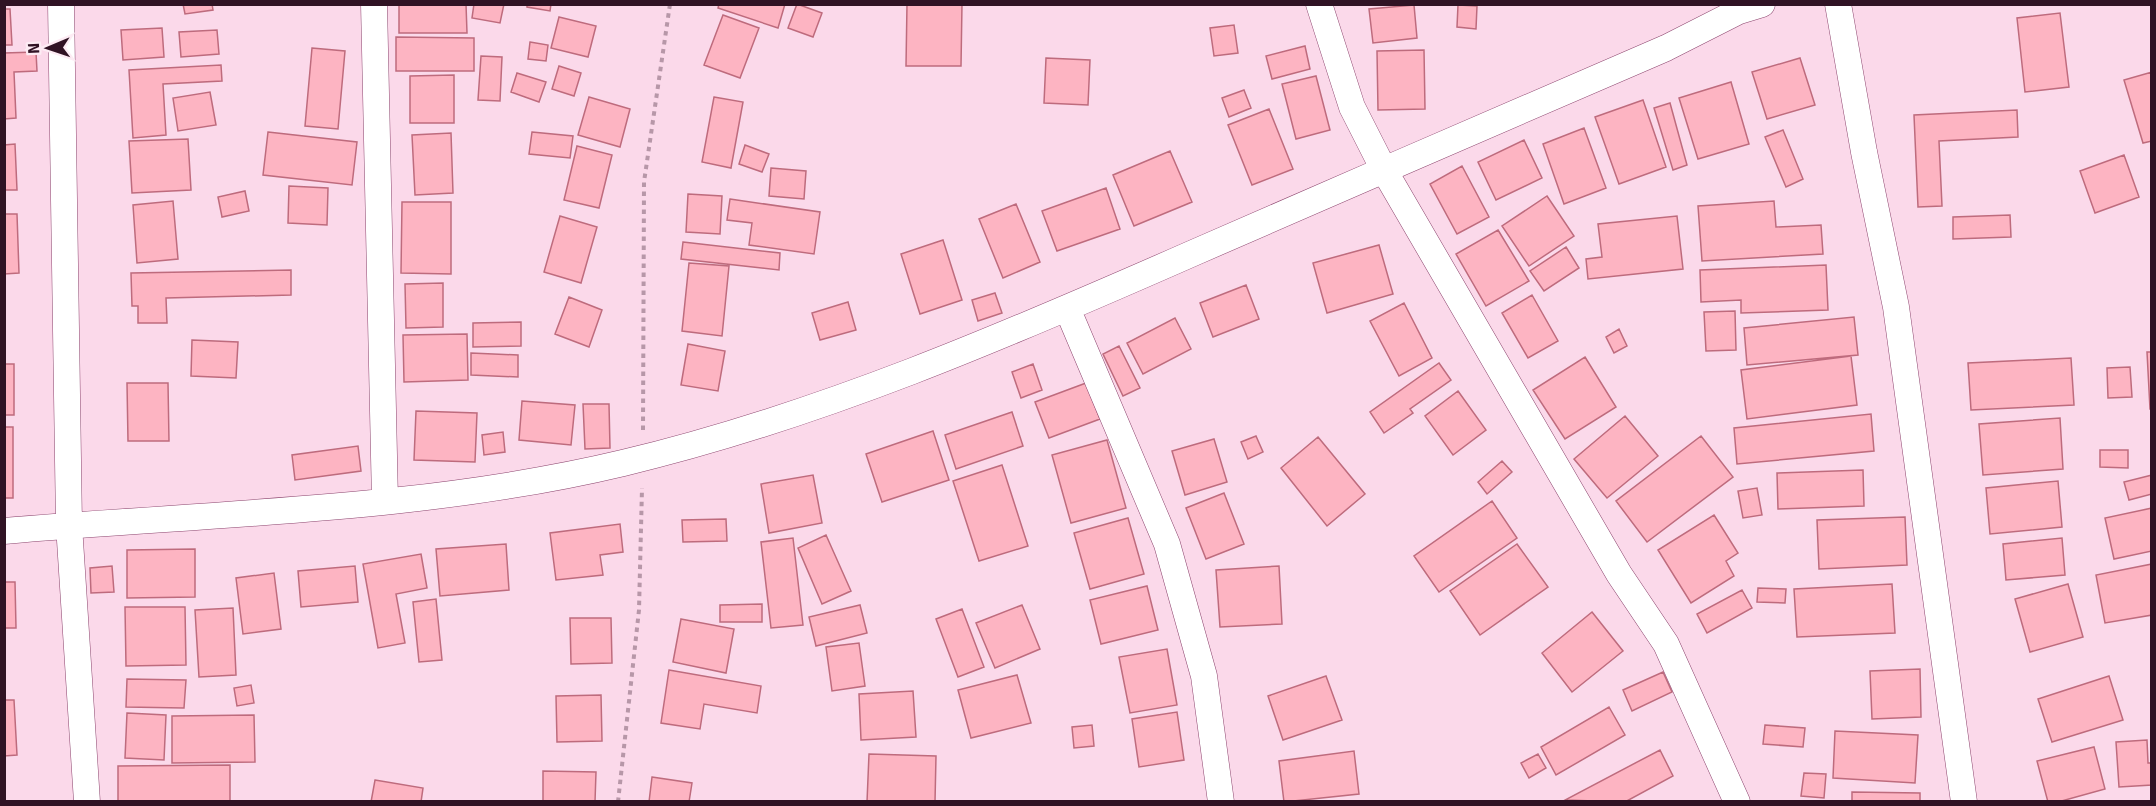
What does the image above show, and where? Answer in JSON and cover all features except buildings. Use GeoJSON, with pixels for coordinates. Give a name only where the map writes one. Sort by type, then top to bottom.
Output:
{"type":"FeatureCollection","features":[{"type":"Feature","properties":{"kind":"street"},"geometry":{"type":"LineString","coordinates":[[62,4],[69,525],[87,801]]}},
{"type":"Feature","properties":{"kind":"street"},"geometry":{"type":"LineString","coordinates":[[374,4],[386,501]]}},
{"type":"Feature","properties":{"kind":"street"},"geometry":{"type":"LineString","coordinates":[[1319,4],[1352,106],[1384,170],[1619,574],[1666,645],[1737,801]]}},
{"type":"Feature","properties":{"kind":"street"},"geometry":{"type":"LineString","coordinates":[[4,531],[386,501],[476,491],[643,458],[722,438],[904,374],[1067,308],[1666,48],[1739,11],[1762,4]]}},
{"type":"Feature","properties":{"kind":"street"},"geometry":{"type":"LineString","coordinates":[[1838,4],[1864,152],[1896,307],[1964,801]]}},
{"type":"Feature","properties":{"kind":"street"},"geometry":{"type":"LineString","coordinates":[[1067,308],[1167,544],[1204,676],[1221,801]]}},
{"type":"Feature","properties":{"kind":"path"},"geometry":{"type":"LineString","coordinates":[[618,801],[639,610],[643,458],[644,182],[670,4]]}}]}
